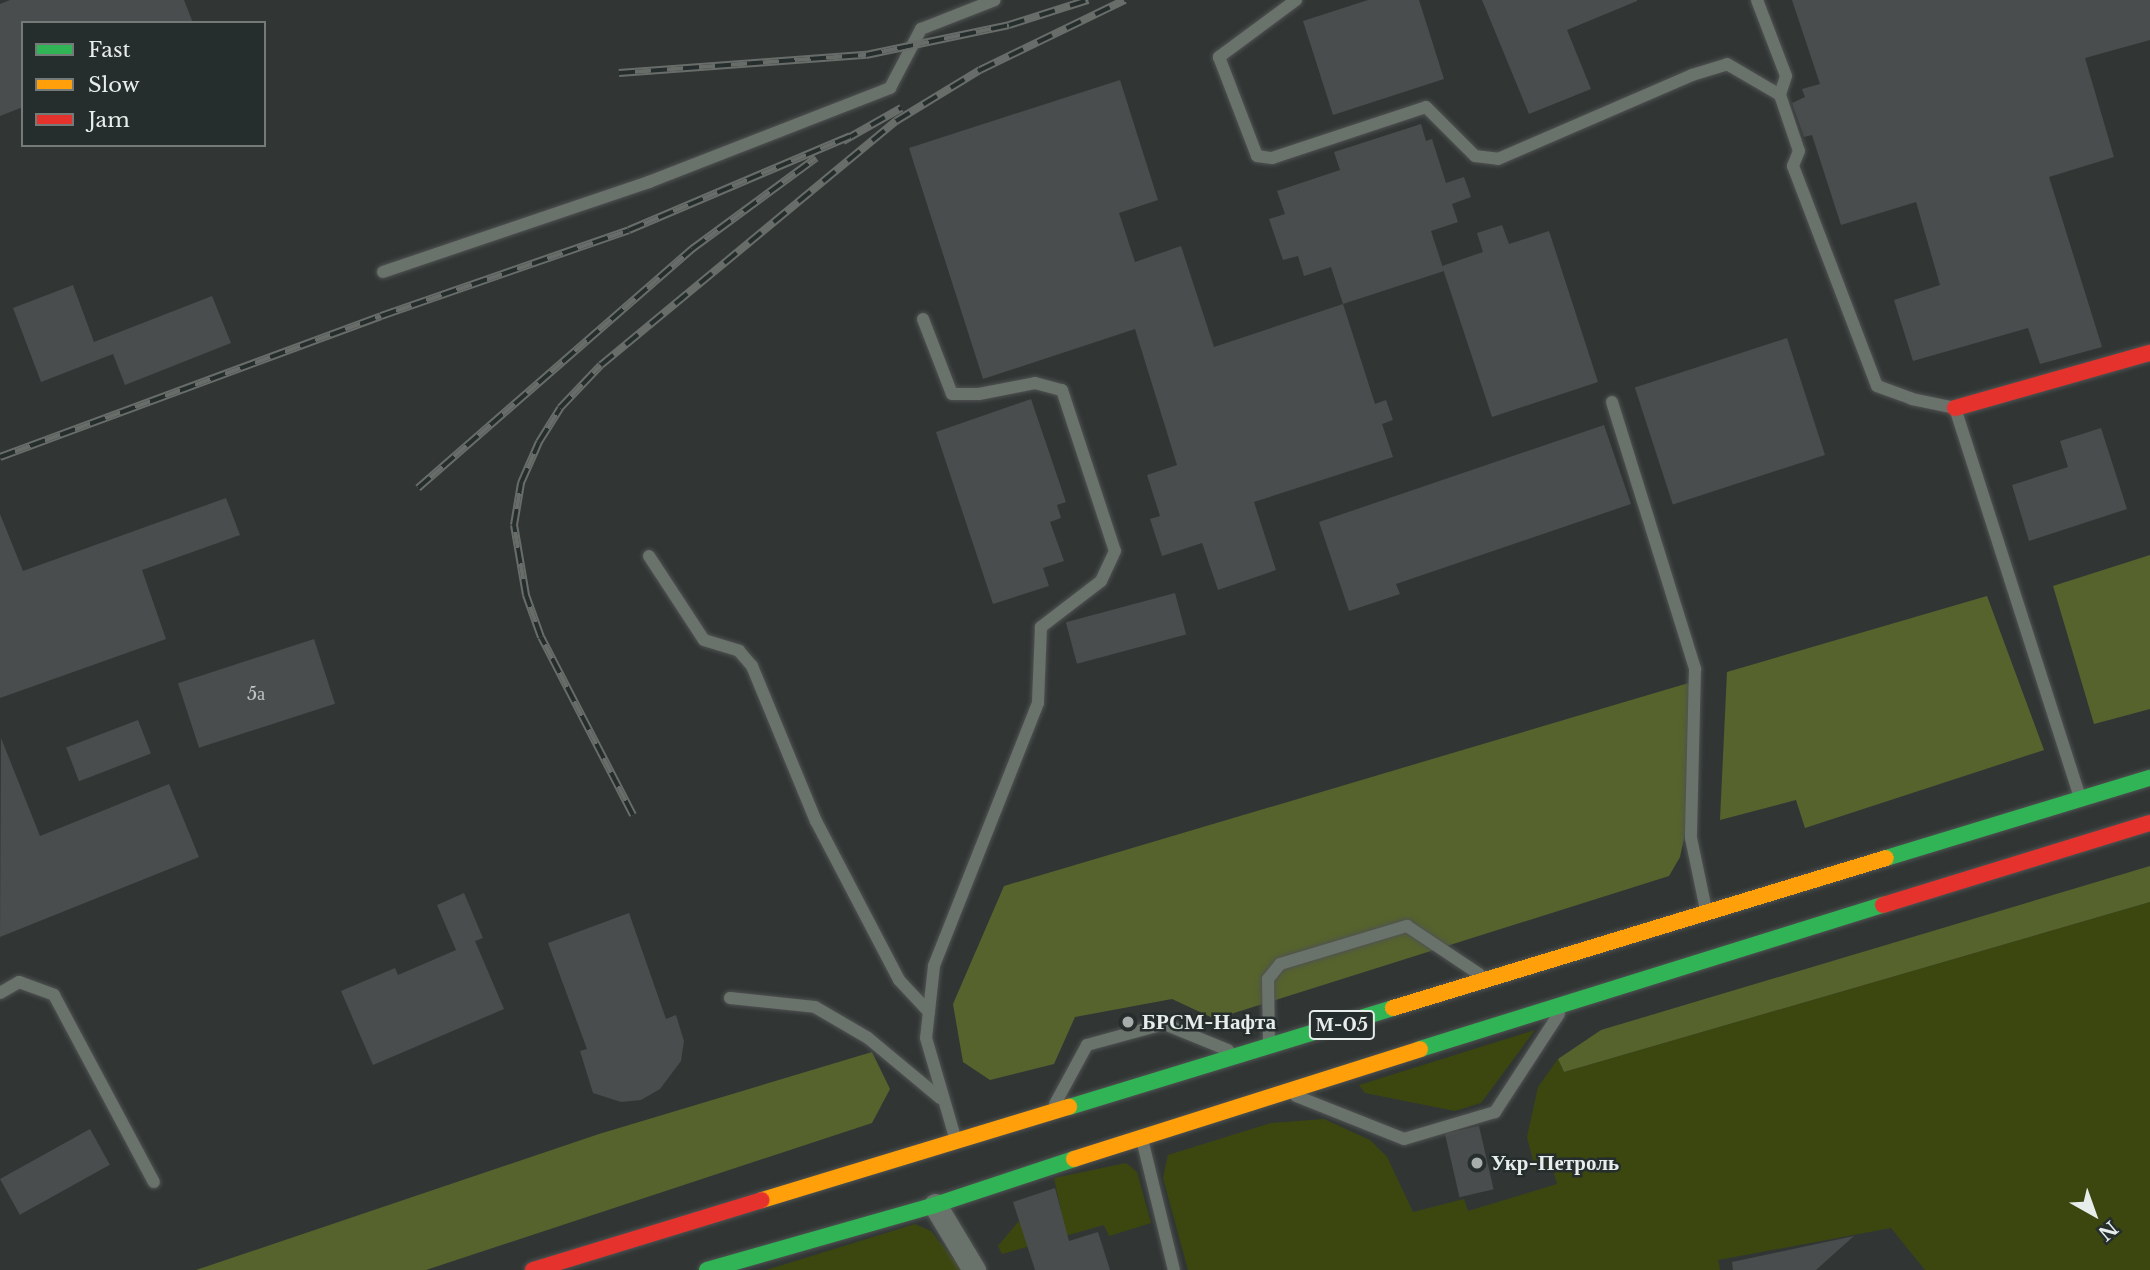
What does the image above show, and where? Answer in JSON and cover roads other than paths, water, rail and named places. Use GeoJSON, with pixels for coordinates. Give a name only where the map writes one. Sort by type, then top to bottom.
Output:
{"type":"FeatureCollection","features":[{"type":"Feature","properties":{"kind":"main road"},"geometry":{"type":"LineString","coordinates":[[1955,408],[2150,353]]}},
{"type":"Feature","properties":{"kind":"main road","name":"М-05"},"geometry":{"type":"LineString","coordinates":[[533,1270],[958,1144],[2150,778]]}},
{"type":"Feature","properties":{"kind":"main road","name":"М-05"},"geometry":{"type":"LineString","coordinates":[[707,1270],[935,1205],[1141,1135],[2150,823]]}},
{"type":"Feature","properties":{"kind":"street"},"geometry":{"type":"LineString","coordinates":[[935,1205],[974,1270]]}},
{"type":"Feature","properties":{"kind":"lane"},"geometry":{"type":"LineString","coordinates":[[383,272],[649,182],[890,88],[921,29],[995,0]]}},
{"type":"Feature","properties":{"kind":"lane"},"geometry":{"type":"LineString","coordinates":[[1296,0],[1219,57],[1257,156],[1272,158],[1426,107],[1475,156],[1498,159],[1692,75],[1727,64],[1780,95]]}},
{"type":"Feature","properties":{"kind":"lane"},"geometry":{"type":"LineString","coordinates":[[1757,0],[1786,75],[1780,95],[1799,151],[1793,166],[1877,386],[1912,399],[1955,408],[2081,800]]}},
{"type":"Feature","properties":{"kind":"lane"},"geometry":{"type":"LineString","coordinates":[[923,319],[952,394],[979,394],[1035,383],[1062,390],[1115,551],[1101,581],[1041,627],[1038,703],[934,966],[926,1038],[940,1098],[958,1144]]}},
{"type":"Feature","properties":{"kind":"lane"},"geometry":{"type":"LineString","coordinates":[[1612,402],[1695,669],[1691,838],[1707,914]]}},
{"type":"Feature","properties":{"kind":"lane"},"geometry":{"type":"LineString","coordinates":[[649,556],[705,640],[739,651],[752,666],[816,821],[899,980],[929,1012]]}},
{"type":"Feature","properties":{"kind":"lane"},"geometry":{"type":"LineString","coordinates":[[1269,1047],[1268,979],[1273,970],[1396,928],[1416,930],[1488,981]]}},
{"type":"Feature","properties":{"kind":"lane"},"geometry":{"type":"LineString","coordinates":[[0,993],[19,982],[54,995],[155,1182]]}},
{"type":"Feature","properties":{"kind":"lane"},"geometry":{"type":"LineString","coordinates":[[730,998],[815,1007],[868,1038],[940,1098]]}},
{"type":"Feature","properties":{"kind":"lane"},"geometry":{"type":"LineString","coordinates":[[1283,1091],[1404,1139],[1495,1112],[1566,1002]]}},
{"type":"Feature","properties":{"kind":"lane"},"geometry":{"type":"LineString","coordinates":[[1048,1116],[1087,1045],[1164,1024],[1241,1056]]}},
{"type":"Feature","properties":{"kind":"lane"},"geometry":{"type":"LineString","coordinates":[[1141,1135],[1174,1270]]}},
{"type":"Feature","properties":{"kind":"railway"},"geometry":{"type":"LineString","coordinates":[[619,73],[866,55],[1009,25],[1088,0]]}},
{"type":"Feature","properties":{"kind":"railway"},"geometry":{"type":"LineString","coordinates":[[633,815],[541,637],[526,595],[514,525],[521,483],[539,442],[560,408],[601,365],[896,121],[980,70],[1125,0]]}},
{"type":"Feature","properties":{"kind":"railway"},"geometry":{"type":"LineString","coordinates":[[843,141],[901,108]]}},
{"type":"Feature","properties":{"kind":"railway"},"geometry":{"type":"LineString","coordinates":[[0,457],[381,316],[629,230],[850,136]]}},
{"type":"Feature","properties":{"kind":"railway"},"geometry":{"type":"LineString","coordinates":[[418,488],[692,249],[816,158]]}},
{"type":"Feature","properties":{"kind":"place","name":"БРСМ-Нафта"},"geometry":{"type":"Point","coordinates":[1128,1022]}},
{"type":"Feature","properties":{"kind":"place","name":"Укр-Петроль"},"geometry":{"type":"Point","coordinates":[1477,1163]}}]}
